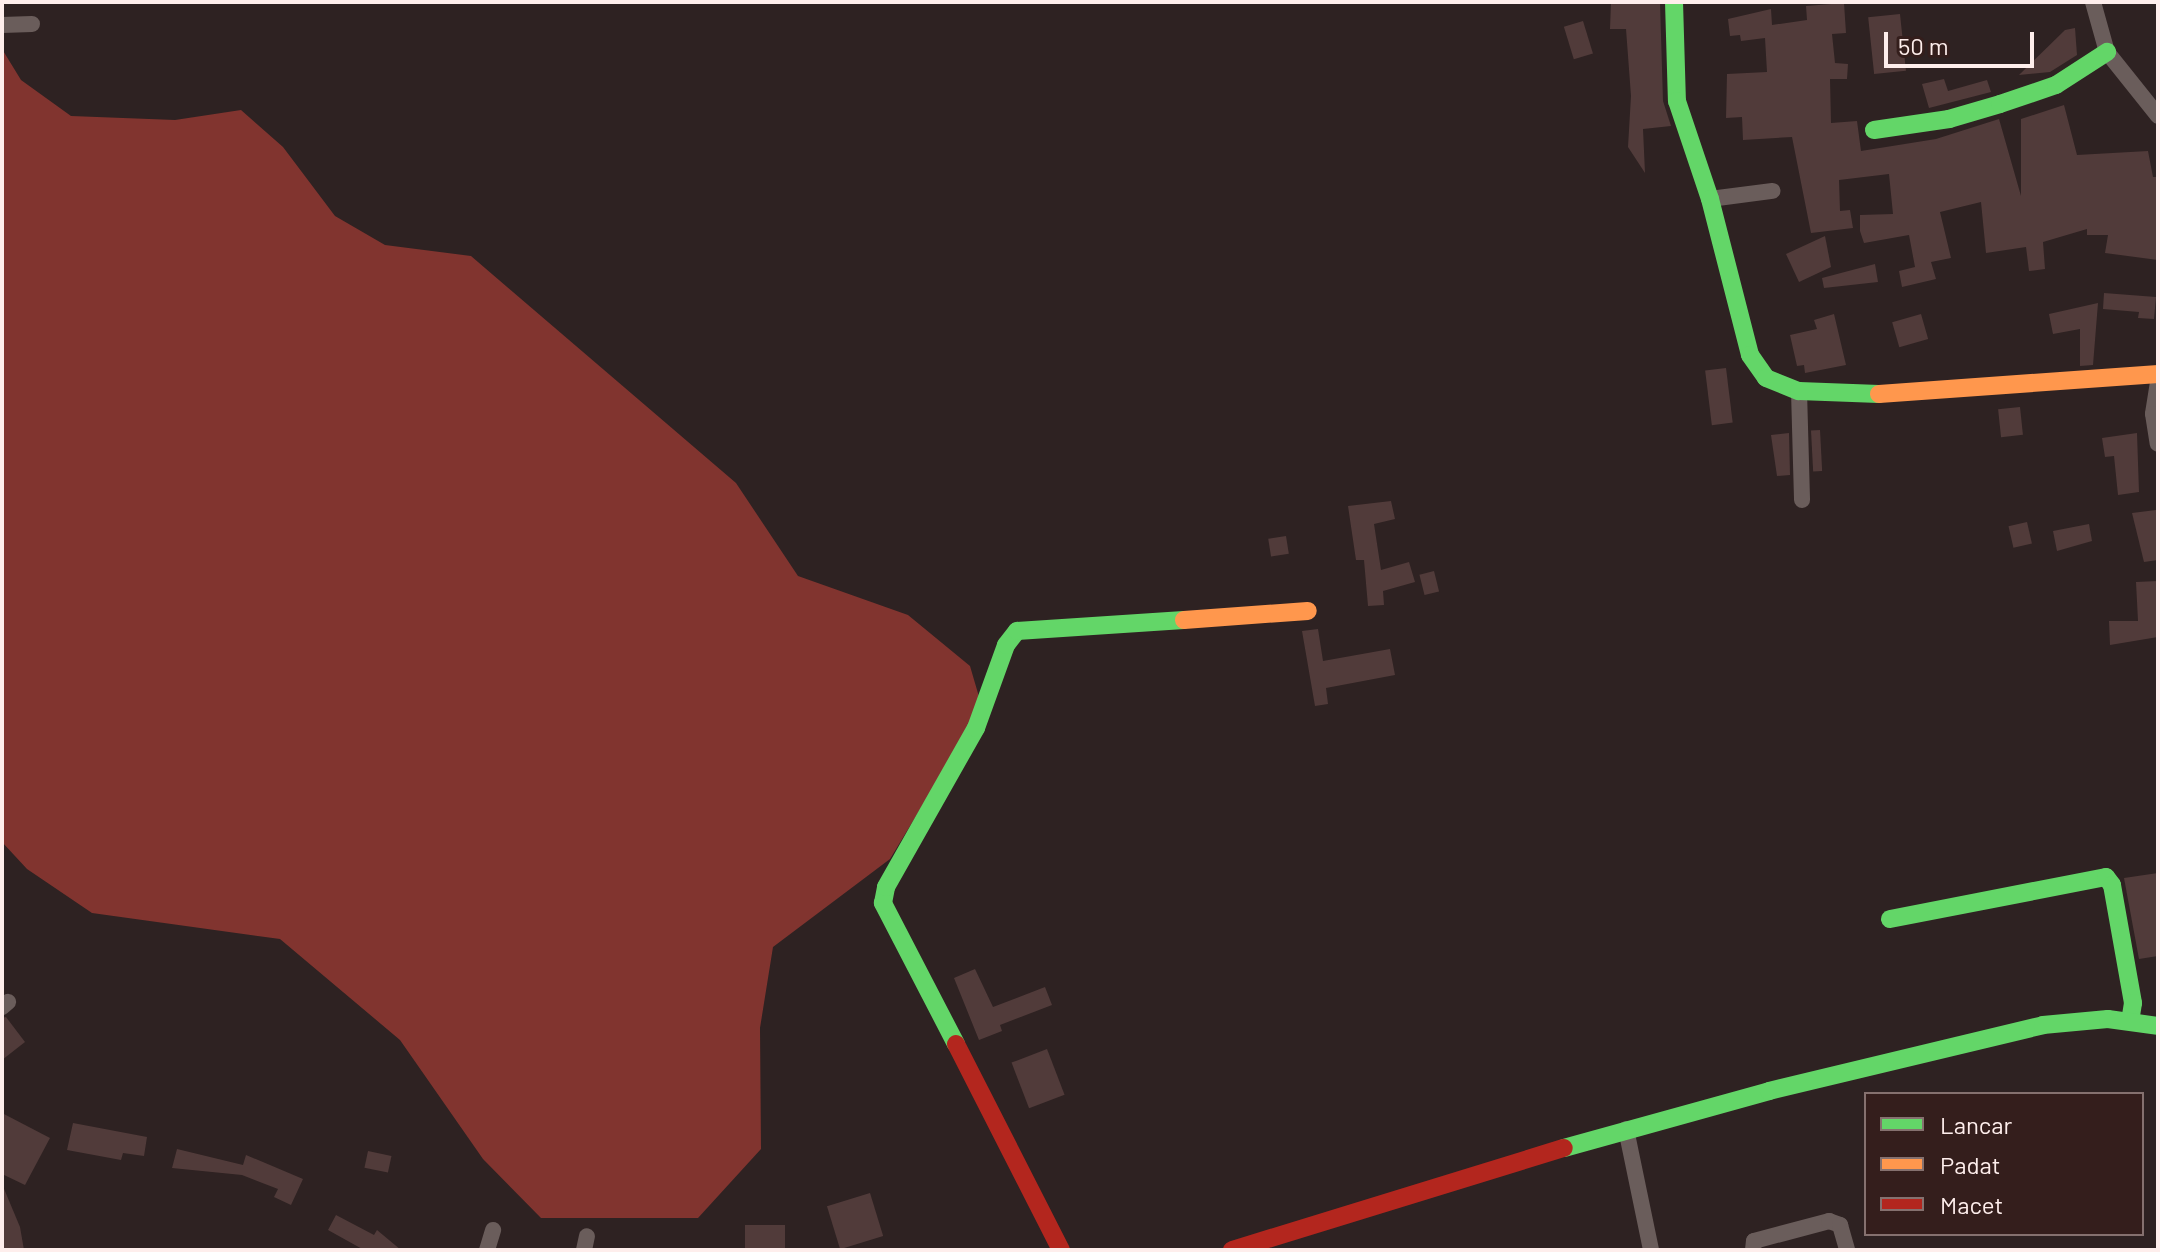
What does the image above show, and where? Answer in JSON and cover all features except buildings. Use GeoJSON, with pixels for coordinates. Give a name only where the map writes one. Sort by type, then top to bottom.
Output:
{"type":"FeatureCollection","features":[{"type":"Feature","properties":{"kind":"street"},"geometry":{"type":"LineString","coordinates":[[1674,2],[1677,101],[1710,199],[1754,366],[1773,383],[1799,391],[1876,394],[2158,374]]}},
{"type":"Feature","properties":{"kind":"street"},"geometry":{"type":"LineString","coordinates":[[2093,2],[2107,52],[2158,116]]}},
{"type":"Feature","properties":{"kind":"street"},"geometry":{"type":"LineString","coordinates":[[2,25],[32,24]]}},
{"type":"Feature","properties":{"kind":"street"},"geometry":{"type":"LineString","coordinates":[[1874,130],[1949,119],[2000,104],[2056,85],[2107,52]]}},
{"type":"Feature","properties":{"kind":"street"},"geometry":{"type":"LineString","coordinates":[[1710,199],[1772,191]]}},
{"type":"Feature","properties":{"kind":"street"},"geometry":{"type":"LineString","coordinates":[[2158,382],[2153,414],[2158,444]]}},
{"type":"Feature","properties":{"kind":"street"},"geometry":{"type":"LineString","coordinates":[[1799,391],[1802,500]]}},
{"type":"Feature","properties":{"kind":"street"},"geometry":{"type":"LineString","coordinates":[[1061,1250],[1003,1129],[890,924],[883,903],[886,887],[976,728],[1006,645],[1017,631],[1308,611]]}},
{"type":"Feature","properties":{"kind":"street"},"geometry":{"type":"LineString","coordinates":[[1890,919],[2106,877],[2112,885],[2133,1003],[2130,1021]]}},
{"type":"Feature","properties":{"kind":"street"},"geometry":{"type":"LineString","coordinates":[[1232,1250],[1626,1129],[2043,1025],[2130,1021],[2158,1026]]}},
{"type":"Feature","properties":{"kind":"street"},"geometry":{"type":"LineString","coordinates":[[1626,1129],[1651,1250]]}},
{"type":"Feature","properties":{"kind":"street"},"geometry":{"type":"LineString","coordinates":[[1753,1250],[1754,1241],[1829,1221],[1840,1225],[1847,1250]]}},
{"type":"Feature","properties":{"kind":"street"},"geometry":{"type":"LineString","coordinates":[[487,1250],[493,1230]]}},
{"type":"Feature","properties":{"kind":"shaded area"},"geometry":{"type":"Polygon","coordinates":[[[2,49],[21,80],[71,116],[175,120],[241,110],[283,147],[335,216],[385,245],[471,256],[736,483],[798,576],[908,615],[970,666],[982,707],[890,859],[773,947],[760,1028],[761,1149],[698,1218],[541,1218],[483,1159],[400,1040],[280,939],[92,913],[27,869],[2,842],[2,49]]]}},
{"type":"Feature","properties":{"kind":"traffic: fast"},"geometry":{"type":"LineString","coordinates":[[1674,2],[1677,101],[1710,199],[1750,355],[1766,378],[1799,391],[1879,394]]}},
{"type":"Feature","properties":{"kind":"traffic: fast"},"geometry":{"type":"LineString","coordinates":[[1874,130],[1949,119],[2000,104],[2056,85],[2107,52]]}},
{"type":"Feature","properties":{"kind":"traffic: fast"},"geometry":{"type":"LineString","coordinates":[[956,1044],[883,903],[886,887],[976,728],[1006,645],[1017,631],[1184,620]]}},
{"type":"Feature","properties":{"kind":"traffic: fast"},"geometry":{"type":"LineString","coordinates":[[1890,919],[2106,877],[2112,885],[2133,1003],[2130,1021]]}},
{"type":"Feature","properties":{"kind":"traffic: fast"},"geometry":{"type":"LineString","coordinates":[[1564,1148],[1769,1091],[2043,1025],[2108,1019],[2158,1026]]}},
{"type":"Feature","properties":{"kind":"traffic: slow"},"geometry":{"type":"LineString","coordinates":[[1879,394],[2158,374]]}},
{"type":"Feature","properties":{"kind":"traffic: slow"},"geometry":{"type":"LineString","coordinates":[[1184,620],[1308,611]]}},
{"type":"Feature","properties":{"kind":"traffic: jam"},"geometry":{"type":"LineString","coordinates":[[956,1044],[1061,1250]]}},
{"type":"Feature","properties":{"kind":"traffic: jam"},"geometry":{"type":"LineString","coordinates":[[1232,1250],[1564,1148]]}}]}
